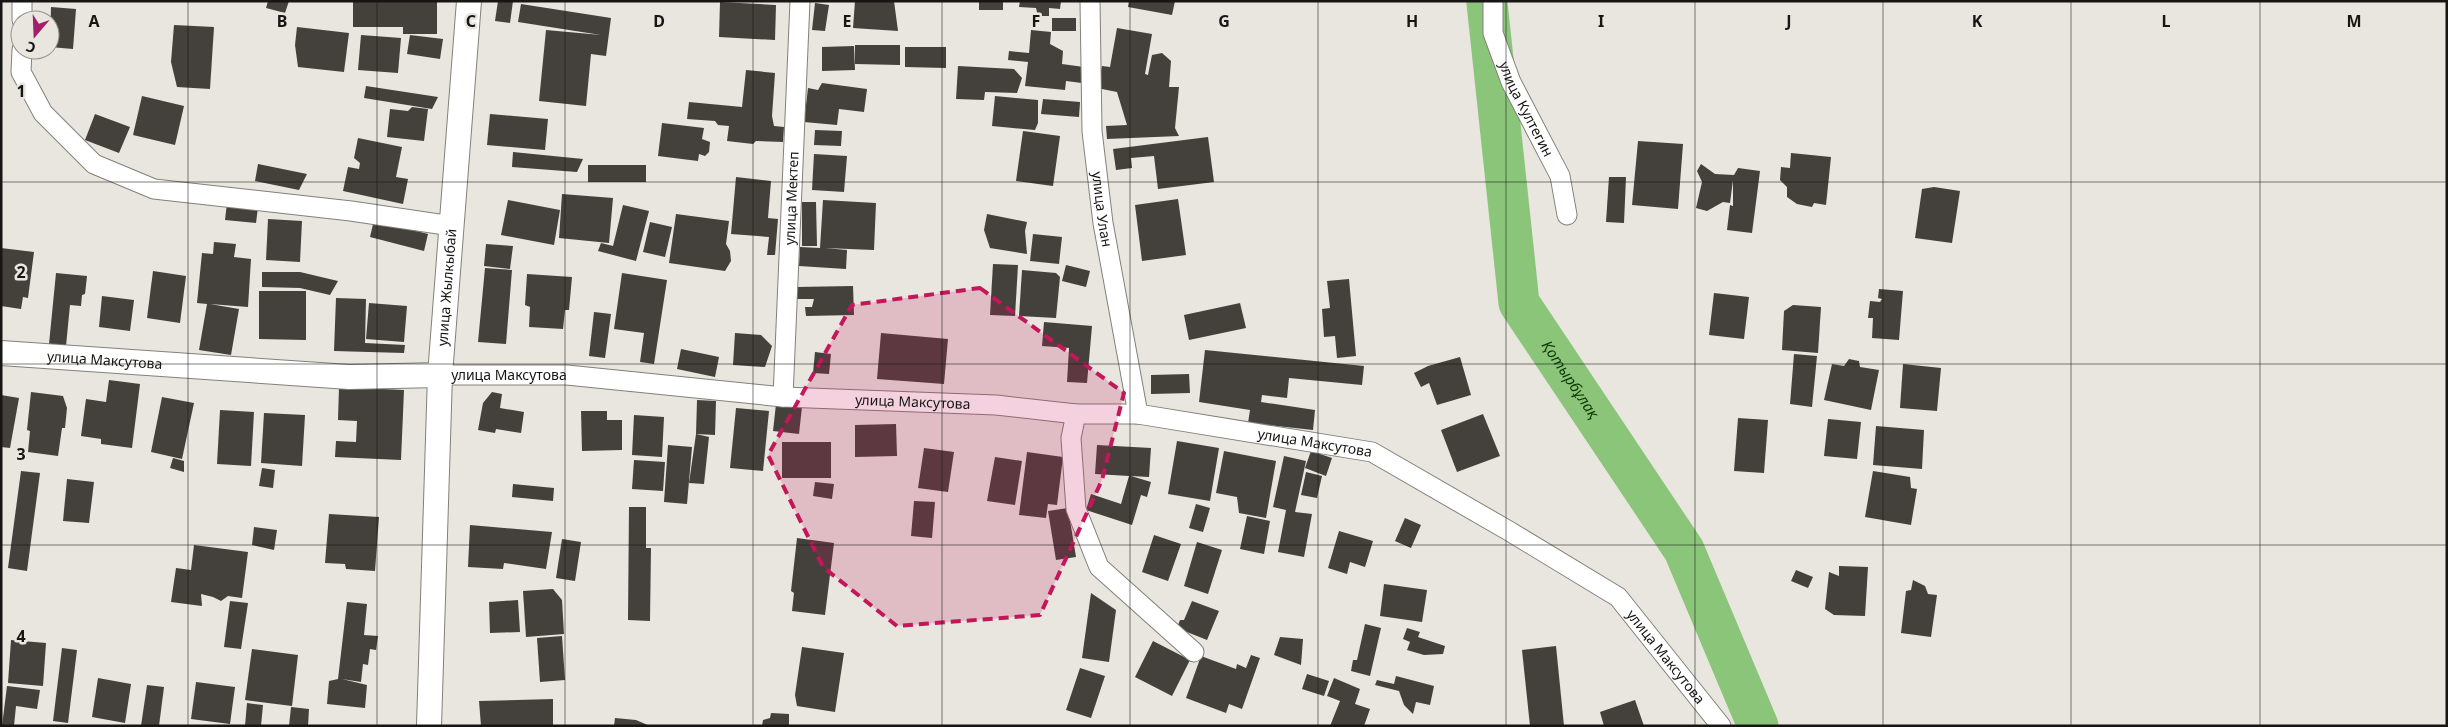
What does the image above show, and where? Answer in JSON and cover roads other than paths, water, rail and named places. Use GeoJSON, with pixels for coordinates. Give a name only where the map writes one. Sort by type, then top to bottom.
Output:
{"type":"FeatureCollection","features":[{"type":"Feature","properties":{"kind":"street","name":"улица Жылкыбай"},"geometry":{"type":"LineString","coordinates":[[429,726],[440,375],[469,1]]}},
{"type":"Feature","properties":{"kind":"street","name":"улица Мектеп"},"geometry":{"type":"LineString","coordinates":[[783,396],[800,1]]}},
{"type":"Feature","properties":{"kind":"street","name":"улица Улан"},"geometry":{"type":"LineString","coordinates":[[1090,1],[1092,131],[1103,223],[1138,414]]}},
{"type":"Feature","properties":{"kind":"street","name":"улица Култегин"},"geometry":{"type":"LineString","coordinates":[[1493,1],[1493,33],[1511,82],[1560,176],[1567,214]]}},
{"type":"Feature","properties":{"kind":"street"},"geometry":{"type":"LineString","coordinates":[[22,60],[21,72],[43,113],[94,164],[154,189],[351,211],[452,226]]}},
{"type":"Feature","properties":{"kind":"street","name":"улица Максутова"},"geometry":{"type":"LineString","coordinates":[[1,353],[349,377],[568,375],[783,396],[996,405],[1076,414],[1138,414],[1372,452],[1509,531],[1618,597],[1721,726]]}},
{"type":"Feature","properties":{"kind":"street"},"geometry":{"type":"LineString","coordinates":[[1076,414],[1071,438],[1076,508],[1099,567],[1194,652]]}},
{"type":"Feature","properties":{"kind":"waterway","name":"Қотырбұлақ"},"geometry":{"type":"LineString","coordinates":[[1487,3],[1519,303],[1684,550],[1758,726]]}}]}
